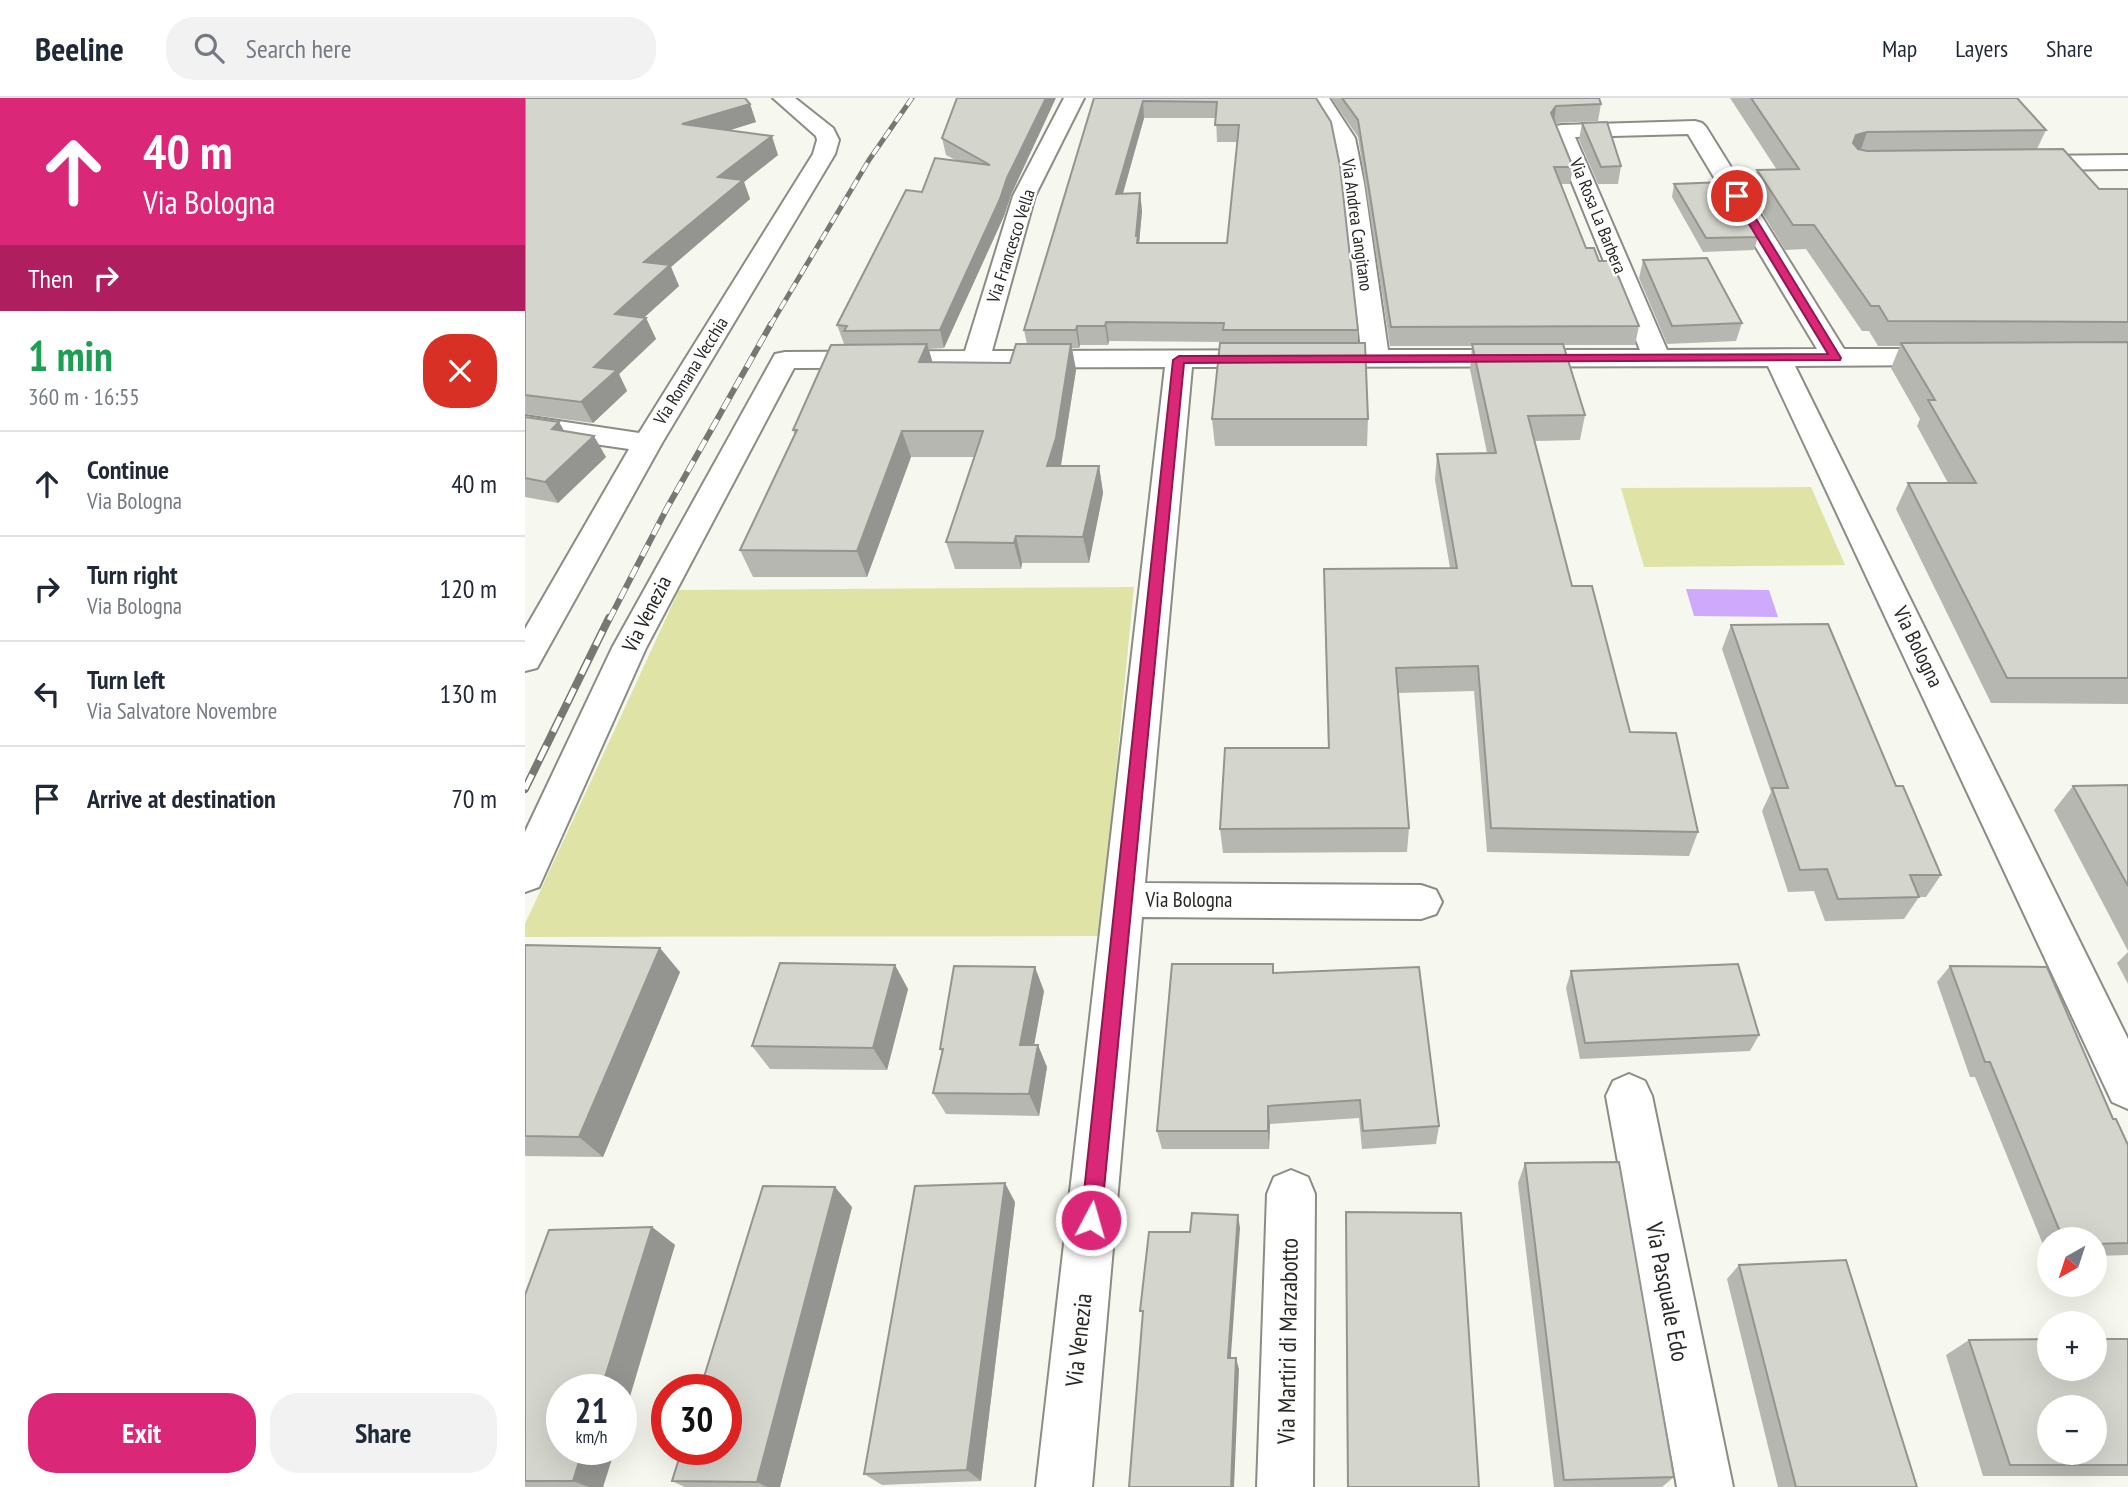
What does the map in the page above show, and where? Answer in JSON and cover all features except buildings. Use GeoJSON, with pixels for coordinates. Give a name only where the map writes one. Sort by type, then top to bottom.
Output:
{"type":"FeatureCollection","features":[{"type":"Feature","properties":{"kind":"street","name":"Via Romana Vecchia"},"geometry":{"type":"LineString","coordinates":[[525,659],[647,443],[824,154],[828,139],[825,133],[783,98]]}},
{"type":"Feature","properties":{"kind":"street","name":"Via Francesco Vella"},"geometry":{"type":"LineString","coordinates":[[977,360],[1024,197],[1074,98]]}},
{"type":"Feature","properties":{"kind":"street","name":"Via Andrea Cangitano"},"geometry":{"type":"LineString","coordinates":[[1319,98],[1344,138],[1353,183],[1376,359]]}},
{"type":"Feature","properties":{"kind":"street","name":"Via Rosa La Barbera"},"geometry":{"type":"LineString","coordinates":[[1657,359],[1562,131],[1695,127],[1836,358]]}},
{"type":"Feature","properties":{"kind":"street"},"geometry":{"type":"LineString","coordinates":[[2007,163],[2128,162]]}},
{"type":"Feature","properties":{"kind":"street"},"geometry":{"type":"LineString","coordinates":[[977,360],[1967,357]]}},
{"type":"Feature","properties":{"kind":"street","name":"Via Bologna"},"geometry":{"type":"LineString","coordinates":[[1778,358],[2128,1087]]}},
{"type":"Feature","properties":{"kind":"street","name":"Via Venezia"},"geometry":{"type":"LineString","coordinates":[[525,875],[629,648],[785,360],[977,360]]}},
{"type":"Feature","properties":{"kind":"street","name":"Via Bologna"},"geometry":{"type":"LineString","coordinates":[[1179,360],[1123,900],[1421,902]]}},
{"type":"Feature","properties":{"kind":"street"},"geometry":{"type":"LineString","coordinates":[[525,425],[647,443]]}},
{"type":"Feature","properties":{"kind":"street","name":"Via Venezia"},"geometry":{"type":"LineString","coordinates":[[1064,1487],[1123,900]]}},
{"type":"Feature","properties":{"kind":"street","name":"Via Pasquale Edo"},"geometry":{"type":"LineString","coordinates":[[1629,1096],[1705,1487]]}},
{"type":"Feature","properties":{"kind":"street","name":"Via Martiri di Marzabotto"},"geometry":{"type":"LineString","coordinates":[[1285,1487],[1291,1194]]}},
{"type":"Feature","properties":{"kind":"green space"},"geometry":{"type":"Polygon","coordinates":[[[1811,487],[1845,565],[1644,567],[1621,488],[1811,487]]]}},
{"type":"Feature","properties":{"kind":"green space"},"geometry":{"type":"Polygon","coordinates":[[[1134,587],[1100,936],[525,937],[525,924],[679,590],[1134,587]]]}},
{"type":"Feature","properties":{"kind":"shaded area"},"geometry":{"type":"Polygon","coordinates":[[[1686,589],[1769,590],[1778,617],[1694,616],[1686,589]]]}},
{"type":"Feature","properties":{"kind":"railway"},"geometry":{"type":"LineString","coordinates":[[770,326],[869,160],[912,98]]}},
{"type":"Feature","properties":{"kind":"railway"},"geometry":{"type":"LineString","coordinates":[[609,620],[667,508],[771,324]]}},
{"type":"Feature","properties":{"kind":"railway"},"geometry":{"type":"LineString","coordinates":[[525,789],[609,618]]}},
{"type":"Feature","properties":{"kind":"route"},"geometry":{"type":"LineString","coordinates":[[1091,1220],[1179,360],[1836,358],[1737,196]]}}]}
